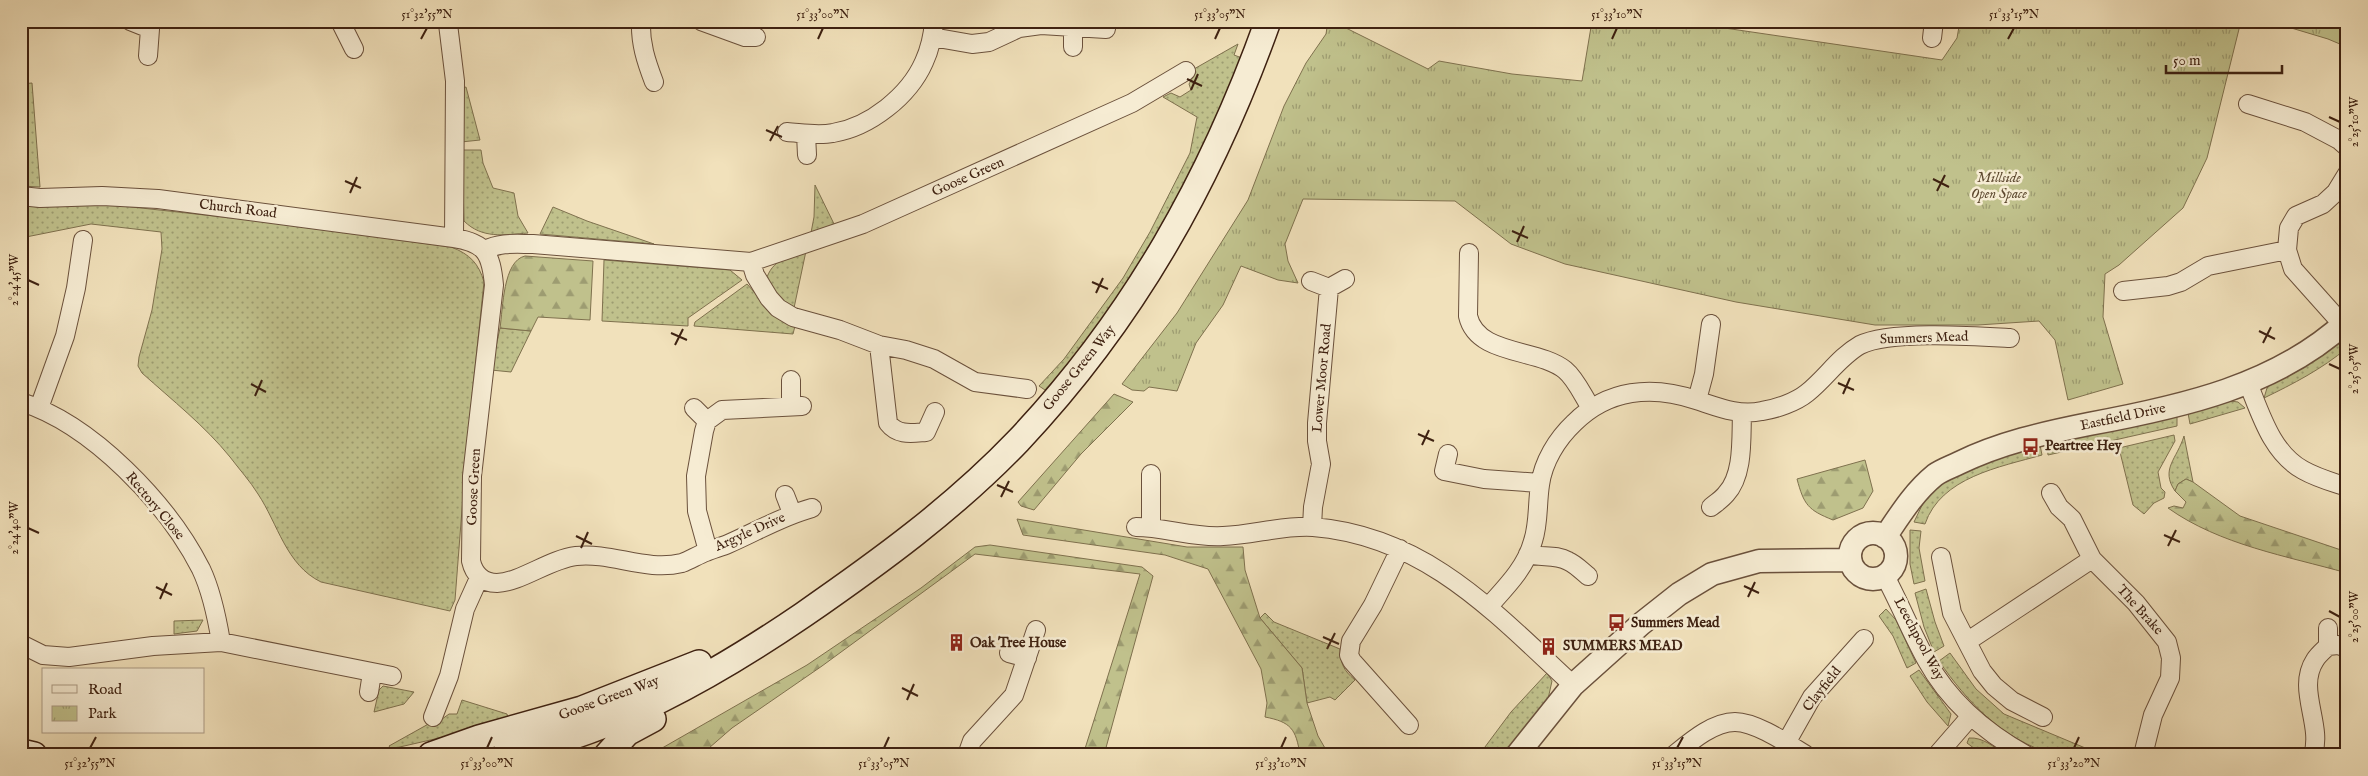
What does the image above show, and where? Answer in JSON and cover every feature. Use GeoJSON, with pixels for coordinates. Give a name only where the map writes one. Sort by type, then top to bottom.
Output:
{"type":"FeatureCollection","features":[{"type":"Feature","properties":{"kind":"main road","name":"Goose Green Way"},"geometry":{"type":"LineString","coordinates":[[431,755],[479,738],[630,714],[729,664],[782,629],[878,562],[969,488],[1022,436],[1102,342],[1150,271],[1195,193],[1230,121],[1268,21]]}},
{"type":"Feature","properties":{"kind":"main road","name":"Goose Green Way"},"geometry":{"type":"LineString","coordinates":[[504,755],[533,749],[585,720],[782,629]]}},
{"type":"Feature","properties":{"kind":"main road"},"geometry":{"type":"LineString","coordinates":[[607,755],[627,733],[701,692],[729,664]]}},
{"type":"Feature","properties":{"kind":"main road"},"geometry":{"type":"LineString","coordinates":[[450,755],[529,739],[585,720],[596,755]]}},
{"type":"Feature","properties":{"kind":"main road"},"geometry":{"type":"LineString","coordinates":[[21,752],[34,755]]}},
{"type":"Feature","properties":{"kind":"street"},"geometry":{"type":"LineString","coordinates":[[130,21],[150,29],[148,56]]}},
{"type":"Feature","properties":{"kind":"street"},"geometry":{"type":"LineString","coordinates":[[340,21],[355,40]]}},
{"type":"Feature","properties":{"kind":"street"},"geometry":{"type":"LineString","coordinates":[[641,21],[640,39],[646,63],[654,82]]}},
{"type":"Feature","properties":{"kind":"street"},"geometry":{"type":"LineString","coordinates":[[701,21],[746,37],[756,37]]}},
{"type":"Feature","properties":{"kind":"street"},"geometry":{"type":"LineString","coordinates":[[448,24],[455,81],[454,238],[470,240],[485,250]]}},
{"type":"Feature","properties":{"kind":"street"},"geometry":{"type":"LineString","coordinates":[[787,132],[833,134],[861,125],[890,106],[924,63],[933,29],[972,44],[988,42],[1019,28],[1041,25],[1106,29]]}},
{"type":"Feature","properties":{"kind":"street"},"geometry":{"type":"LineString","coordinates":[[1073,27],[1073,47]]}},
{"type":"Feature","properties":{"kind":"street","name":"Goose Green"},"geometry":{"type":"LineString","coordinates":[[478,578],[471,561],[472,476],[494,285],[492,264],[485,250],[507,244],[533,244],[751,262],[863,224],[1132,103],[1182,77]]}},
{"type":"Feature","properties":{"kind":"street"},"geometry":{"type":"LineString","coordinates":[[2248,104],[2305,122],[2347,147]]}},
{"type":"Feature","properties":{"kind":"street"},"geometry":{"type":"LineString","coordinates":[[806,134],[807,155]]}},
{"type":"Feature","properties":{"kind":"street"},"geometry":{"type":"LineString","coordinates":[[2345,323],[2294,269],[2286,250],[2289,228],[2296,216],[2322,204],[2336,192],[2347,174]]}},
{"type":"Feature","properties":{"kind":"street","name":"Church Road"},"geometry":{"type":"LineString","coordinates":[[21,196],[40,198],[102,196],[158,199],[454,238]]}},
{"type":"Feature","properties":{"kind":"street"},"geometry":{"type":"LineString","coordinates":[[39,408],[65,336],[76,288],[83,240]]}},
{"type":"Feature","properties":{"kind":"street"},"geometry":{"type":"LineString","coordinates":[[2123,291],[2168,286],[2181,282],[2208,266],[2286,250]]}},
{"type":"Feature","properties":{"kind":"street"},"geometry":{"type":"LineString","coordinates":[[1469,253],[1468,316],[1470,326],[1475,332],[1510,350],[1558,365],[1571,376],[1591,408]]}},
{"type":"Feature","properties":{"kind":"street"},"geometry":{"type":"LineString","coordinates":[[751,262],[755,275],[768,298],[778,308],[804,321],[840,330],[879,345],[906,350],[934,360],[975,382],[1027,389]]}},
{"type":"Feature","properties":{"kind":"street"},"geometry":{"type":"LineString","coordinates":[[1311,281],[1329,288],[1345,279]]}},
{"type":"Feature","properties":{"kind":"street","name":"Lower Moor Road"},"geometry":{"type":"LineString","coordinates":[[1312,527],[1313,507],[1321,464],[1317,441],[1317,423],[1329,288]]}},
{"type":"Feature","properties":{"kind":"street","name":"Eastfield Drive"},"geometry":{"type":"LineString","coordinates":[[1885,536],[1911,498],[1936,474],[1986,450],[2043,433],[2180,404],[2248,384],[2278,370],[2309,352],[2345,323]]}},
{"type":"Feature","properties":{"kind":"street"},"geometry":{"type":"LineString","coordinates":[[1697,400],[1704,374],[1711,324]]}},
{"type":"Feature","properties":{"kind":"street","name":"Summers Mead"},"geometry":{"type":"LineString","coordinates":[[1489,606],[1512,580],[1528,554],[1537,526],[1540,483],[1546,462],[1560,438],[1574,422],[1591,408],[1609,398],[1638,391],[1656,390],[1742,413],[1763,411],[1807,393],[1846,354],[1869,341],[1883,337],[1904,336],[2010,338]]}},
{"type":"Feature","properties":{"kind":"street"},"geometry":{"type":"LineString","coordinates":[[879,345],[888,423],[894,430],[903,433],[926,432],[935,412]]}},
{"type":"Feature","properties":{"kind":"street"},"geometry":{"type":"LineString","coordinates":[[694,408],[707,421],[722,410],[797,406],[791,380]]}},
{"type":"Feature","properties":{"kind":"street"},"geometry":{"type":"LineString","coordinates":[[2248,384],[2272,440],[2284,455],[2302,469],[2347,487]]}},
{"type":"Feature","properties":{"kind":"street","name":"Rectory Close"},"geometry":{"type":"LineString","coordinates":[[21,402],[39,408],[90,439],[110,454],[164,512],[183,538],[201,570],[215,608],[221,642]]}},
{"type":"Feature","properties":{"kind":"street"},"geometry":{"type":"LineString","coordinates":[[1711,507],[1727,494],[1735,478],[1741,445],[1742,413]]}},
{"type":"Feature","properties":{"kind":"street","name":"Argyle Drive"},"geometry":{"type":"LineString","coordinates":[[707,421],[696,476],[698,511],[708,551]]}},
{"type":"Feature","properties":{"kind":"street"},"geometry":{"type":"LineString","coordinates":[[1448,454],[1444,471],[1484,479],[1540,483]]}},
{"type":"Feature","properties":{"kind":"street"},"geometry":{"type":"LineString","coordinates":[[1150,474],[1144,527],[1176,533],[1223,536],[1312,527],[1373,539],[1400,549],[1447,575],[1489,606],[1573,684]]}},
{"type":"Feature","properties":{"kind":"street","name":"The Brake"},"geometry":{"type":"LineString","coordinates":[[2051,493],[2059,507],[2072,519],[2092,559],[2131,597],[2167,642],[2171,658],[2170,678],[2153,715],[2143,755]]}},
{"type":"Feature","properties":{"kind":"street","name":"Argyle Drive"},"geometry":{"type":"LineString","coordinates":[[786,494],[792,513]]}},
{"type":"Feature","properties":{"kind":"street","name":"Argyle Drive"},"geometry":{"type":"LineString","coordinates":[[478,578],[497,583],[508,581],[557,560],[576,556],[595,556],[651,566],[666,566],[685,562],[728,544],[792,513],[812,508]]}},
{"type":"Feature","properties":{"kind":"street"},"geometry":{"type":"LineString","coordinates":[[1876,534],[1885,536],[1896,556],[1894,564],[1885,576],[1878,579],[1863,577],[1857,573],[1850,560],[1851,551],[1860,538],[1876,534]]}},
{"type":"Feature","properties":{"kind":"street"},"geometry":{"type":"LineString","coordinates":[[1400,549],[1373,605],[1351,641],[1348,654],[1352,661],[1409,725]]}},
{"type":"Feature","properties":{"kind":"street"},"geometry":{"type":"LineString","coordinates":[[1528,554],[1541,558],[1557,557],[1568,561],[1588,576]]}},
{"type":"Feature","properties":{"kind":"street"},"geometry":{"type":"LineString","coordinates":[[1941,557],[1952,613],[1982,671],[1994,686],[2012,701],[2043,716]]}},
{"type":"Feature","properties":{"kind":"street"},"geometry":{"type":"LineString","coordinates":[[1968,641],[2092,559]]}},
{"type":"Feature","properties":{"kind":"street"},"geometry":{"type":"LineString","coordinates":[[1517,755],[1573,684],[1641,624],[1680,594],[1712,574],[1759,560],[1850,560]]}},
{"type":"Feature","properties":{"kind":"street","name":"Leechpool Way"},"geometry":{"type":"LineString","coordinates":[[1885,576],[1928,662],[1944,686],[1970,717],[1998,739],[2026,755]]}},
{"type":"Feature","properties":{"kind":"street"},"geometry":{"type":"LineString","coordinates":[[433,717],[449,676],[465,609],[478,578]]}},
{"type":"Feature","properties":{"kind":"street"},"geometry":{"type":"LineString","coordinates":[[2328,628],[2328,646]]}},
{"type":"Feature","properties":{"kind":"street"},"geometry":{"type":"LineString","coordinates":[[967,755],[972,741],[1014,695],[1036,630]]}},
{"type":"Feature","properties":{"kind":"street","name":"Clayfield"},"geometry":{"type":"LineString","coordinates":[[1786,743],[1812,697],[1864,639]]}},
{"type":"Feature","properties":{"kind":"street"},"geometry":{"type":"LineString","coordinates":[[21,644],[43,654],[69,657],[153,646],[221,642],[392,676]]}},
{"type":"Feature","properties":{"kind":"street"},"geometry":{"type":"LineString","coordinates":[[2313,755],[2316,745],[2316,728],[2308,692],[2308,676],[2314,660],[2328,646],[2338,645],[2347,648]]}},
{"type":"Feature","properties":{"kind":"street"},"geometry":{"type":"LineString","coordinates":[[1009,653],[1027,658]]}},
{"type":"Feature","properties":{"kind":"street"},"geometry":{"type":"LineString","coordinates":[[369,692],[372,673]]}},
{"type":"Feature","properties":{"kind":"street"},"geometry":{"type":"LineString","coordinates":[[1944,752],[1970,717]]}},
{"type":"Feature","properties":{"kind":"street"},"geometry":{"type":"LineString","coordinates":[[1674,755],[1717,726],[1735,722],[1751,725],[1806,755]]}},
{"type":"Feature","properties":{"kind":"green space","name":"Millside Open Space"},"geometry":{"type":"Polygon","coordinates":[[[1328,21],[1332,21],[1428,69],[1439,61],[1512,74],[1582,81],[1592,21],[1677,21],[1942,60],[1957,38],[1960,21],[2241,21],[2207,158],[2183,208],[2119,265],[2105,274],[2103,317],[2123,384],[2068,400],[2055,340],[2039,321],[1978,325],[1875,325],[1736,302],[1565,264],[1511,244],[1455,201],[1303,199],[1285,244],[1288,261],[1298,283],[1278,280],[1241,266],[1223,305],[1196,343],[1177,391],[1149,387],[1144,391],[1132,390],[1122,384],[1177,313],[1248,200],[1284,106],[1306,63],[1326,34],[1328,21]]]}},
{"type":"Feature","properties":{"kind":"green space"},"geometry":{"type":"Polygon","coordinates":[[[2268,21],[2347,21],[2347,47],[2328,39],[2268,21]]]}},
{"type":"Feature","properties":{"kind":"green space"},"geometry":{"type":"Polygon","coordinates":[[[1238,44],[1234,55],[1242,58],[1199,157],[1131,284],[1069,363],[1045,390],[1039,386],[1064,359],[1123,278],[1150,232],[1190,153],[1197,117],[1163,97],[1171,93],[1180,97],[1191,90],[1189,84],[1196,72],[1194,69],[1238,44]]]}},
{"type":"Feature","properties":{"kind":"green space"},"geometry":{"type":"Polygon","coordinates":[[[32,83],[40,187],[21,186],[21,84],[32,83]]]}},
{"type":"Feature","properties":{"kind":"green space"},"geometry":{"type":"Polygon","coordinates":[[[466,87],[480,140],[461,142],[459,89],[466,87]]]}},
{"type":"Feature","properties":{"kind":"green space"},"geometry":{"type":"Polygon","coordinates":[[[462,150],[481,150],[483,163],[493,188],[514,193],[518,216],[528,233],[502,235],[486,233],[478,231],[464,221],[462,150]]]}},
{"type":"Feature","properties":{"kind":"green space"},"geometry":{"type":"Polygon","coordinates":[[[815,185],[836,228],[810,238],[814,217],[815,185]]]}},
{"type":"Feature","properties":{"kind":"green space"},"geometry":{"type":"Polygon","coordinates":[[[105,204],[250,220],[451,247],[473,260],[484,282],[467,445],[455,600],[450,611],[321,582],[309,575],[291,555],[258,494],[230,457],[199,424],[142,373],[138,366],[139,357],[152,310],[162,249],[161,232],[91,224],[26,237],[21,241],[21,205],[38,207],[105,204]]]}},
{"type":"Feature","properties":{"kind":"green space"},"geometry":{"type":"Polygon","coordinates":[[[553,207],[587,221],[654,244],[540,234],[553,207]]]}},
{"type":"Feature","properties":{"kind":"green space"},"geometry":{"type":"Polygon","coordinates":[[[806,251],[794,308],[783,304],[766,280],[777,263],[787,257],[806,251]]]}},
{"type":"Feature","properties":{"kind":"green space"},"geometry":{"type":"Polygon","coordinates":[[[525,256],[593,261],[590,320],[538,317],[531,331],[500,328],[503,298],[508,276],[512,267],[525,256]]]}},
{"type":"Feature","properties":{"kind":"green space"},"geometry":{"type":"Polygon","coordinates":[[[604,260],[730,270],[742,280],[688,318],[688,326],[602,321],[604,260]]]}},
{"type":"Feature","properties":{"kind":"green space"},"geometry":{"type":"Polygon","coordinates":[[[747,284],[771,311],[795,326],[793,334],[694,326],[695,322],[747,284]]]}},
{"type":"Feature","properties":{"kind":"green space"},"geometry":{"type":"Polygon","coordinates":[[[500,328],[531,331],[511,372],[491,370],[500,328]]]}},
{"type":"Feature","properties":{"kind":"green space"},"geometry":{"type":"Polygon","coordinates":[[[2347,334],[2347,348],[2328,363],[2264,398],[2267,388],[2273,382],[2347,334]]]}},
{"type":"Feature","properties":{"kind":"green space"},"geometry":{"type":"Polygon","coordinates":[[[1114,394],[1133,402],[1081,454],[1034,510],[1021,506],[1018,502],[1114,394]]]}},
{"type":"Feature","properties":{"kind":"green space"},"geometry":{"type":"Polygon","coordinates":[[[2230,401],[2238,402],[2245,408],[2190,424],[2188,413],[2230,401]]]}},
{"type":"Feature","properties":{"kind":"green space"},"geometry":{"type":"Polygon","coordinates":[[[2177,416],[2177,426],[2048,455],[2047,444],[2177,416]]]}},
{"type":"Feature","properties":{"kind":"green space"},"geometry":{"type":"Polygon","coordinates":[[[2174,435],[2175,441],[2158,472],[2161,488],[2165,492],[2164,498],[2154,503],[2144,514],[2133,505],[2119,448],[2174,435]]]}},
{"type":"Feature","properties":{"kind":"green space"},"geometry":{"type":"Polygon","coordinates":[[[2184,436],[2193,482],[2186,479],[2178,484],[2175,491],[2169,476],[2169,470],[2184,436]]]}},
{"type":"Feature","properties":{"kind":"green space"},"geometry":{"type":"Polygon","coordinates":[[[2040,445],[2042,455],[1974,476],[1944,495],[1933,508],[1925,524],[1914,522],[1926,497],[1936,487],[1989,459],[2040,445]]]}},
{"type":"Feature","properties":{"kind":"green space"},"geometry":{"type":"Polygon","coordinates":[[[1865,460],[1873,491],[1863,508],[1833,520],[1808,506],[1797,479],[1865,460]]]}},
{"type":"Feature","properties":{"kind":"green space"},"geometry":{"type":"Polygon","coordinates":[[[2186,479],[2240,516],[2347,552],[2347,573],[2254,548],[2188,521],[2168,508],[2174,506],[2183,508],[2186,502],[2175,491],[2178,484],[2186,479]]]}},
{"type":"Feature","properties":{"kind":"green space"},"geometry":{"type":"Polygon","coordinates":[[[1017,519],[1187,547],[1243,547],[1245,570],[1260,618],[1302,668],[1307,703],[1318,736],[1329,755],[1300,755],[1291,728],[1281,721],[1265,717],[1267,703],[1261,669],[1208,569],[1165,555],[1023,535],[1017,519]]]}},
{"type":"Feature","properties":{"kind":"green space"},"geometry":{"type":"Polygon","coordinates":[[[1910,530],[1921,531],[1919,548],[1925,581],[1914,584],[1910,564],[1910,530]]]}},
{"type":"Feature","properties":{"kind":"green space"},"geometry":{"type":"Polygon","coordinates":[[[990,545],[1142,567],[1153,576],[1104,755],[1083,755],[1140,574],[975,554],[822,666],[732,728],[709,748],[706,755],[650,755],[807,665],[921,588],[975,547],[990,545]]]}},
{"type":"Feature","properties":{"kind":"green space"},"geometry":{"type":"Polygon","coordinates":[[[1926,589],[1944,646],[1934,652],[1924,627],[1915,593],[1926,589]]]}},
{"type":"Feature","properties":{"kind":"green space"},"geometry":{"type":"Polygon","coordinates":[[[1886,609],[1896,620],[1916,663],[1907,668],[1893,636],[1879,616],[1886,609]]]}},
{"type":"Feature","properties":{"kind":"green space"},"geometry":{"type":"Polygon","coordinates":[[[1265,613],[1274,622],[1340,649],[1343,666],[1355,680],[1335,700],[1330,697],[1307,703],[1302,668],[1260,618],[1265,613]]]}},
{"type":"Feature","properties":{"kind":"green space"},"geometry":{"type":"Polygon","coordinates":[[[203,620],[197,631],[174,634],[174,621],[203,620]]]}},
{"type":"Feature","properties":{"kind":"green space"},"geometry":{"type":"Polygon","coordinates":[[[1950,653],[1976,689],[2004,714],[2102,755],[2071,756],[2053,754],[2035,748],[2002,729],[1974,705],[1939,661],[1950,653]]]}},
{"type":"Feature","properties":{"kind":"green space"},"geometry":{"type":"Polygon","coordinates":[[[1919,670],[1951,714],[1948,726],[1927,702],[1910,676],[1919,670]]]}},
{"type":"Feature","properties":{"kind":"green space"},"geometry":{"type":"Polygon","coordinates":[[[1547,673],[1552,681],[1548,699],[1504,755],[1479,755],[1511,712],[1547,673]]]}},
{"type":"Feature","properties":{"kind":"green space"},"geometry":{"type":"Polygon","coordinates":[[[383,686],[414,692],[404,704],[374,712],[379,690],[383,686]]]}},
{"type":"Feature","properties":{"kind":"green space"},"geometry":{"type":"Polygon","coordinates":[[[462,700],[507,714],[509,722],[391,749],[389,746],[432,722],[438,722],[449,714],[457,714],[462,700]]]}},
{"type":"Feature","properties":{"kind":"green space"},"geometry":{"type":"Polygon","coordinates":[[[1969,738],[1984,741],[2005,755],[1983,755],[1967,743],[1969,738]]]}},
{"type":"Feature","properties":{"kind":"place","name":"Peartree Hey"},"geometry":{"type":"Point","coordinates":[2031,446]}},
{"type":"Feature","properties":{"kind":"place","name":"Summers Mead"},"geometry":{"type":"Point","coordinates":[1617,623]}},
{"type":"Feature","properties":{"kind":"place","name":"Oak Tree House"},"geometry":{"type":"Point","coordinates":[956,643]}},
{"type":"Feature","properties":{"kind":"place","name":"SUMMERS MEAD"},"geometry":{"type":"Point","coordinates":[1549,646]}}]}
